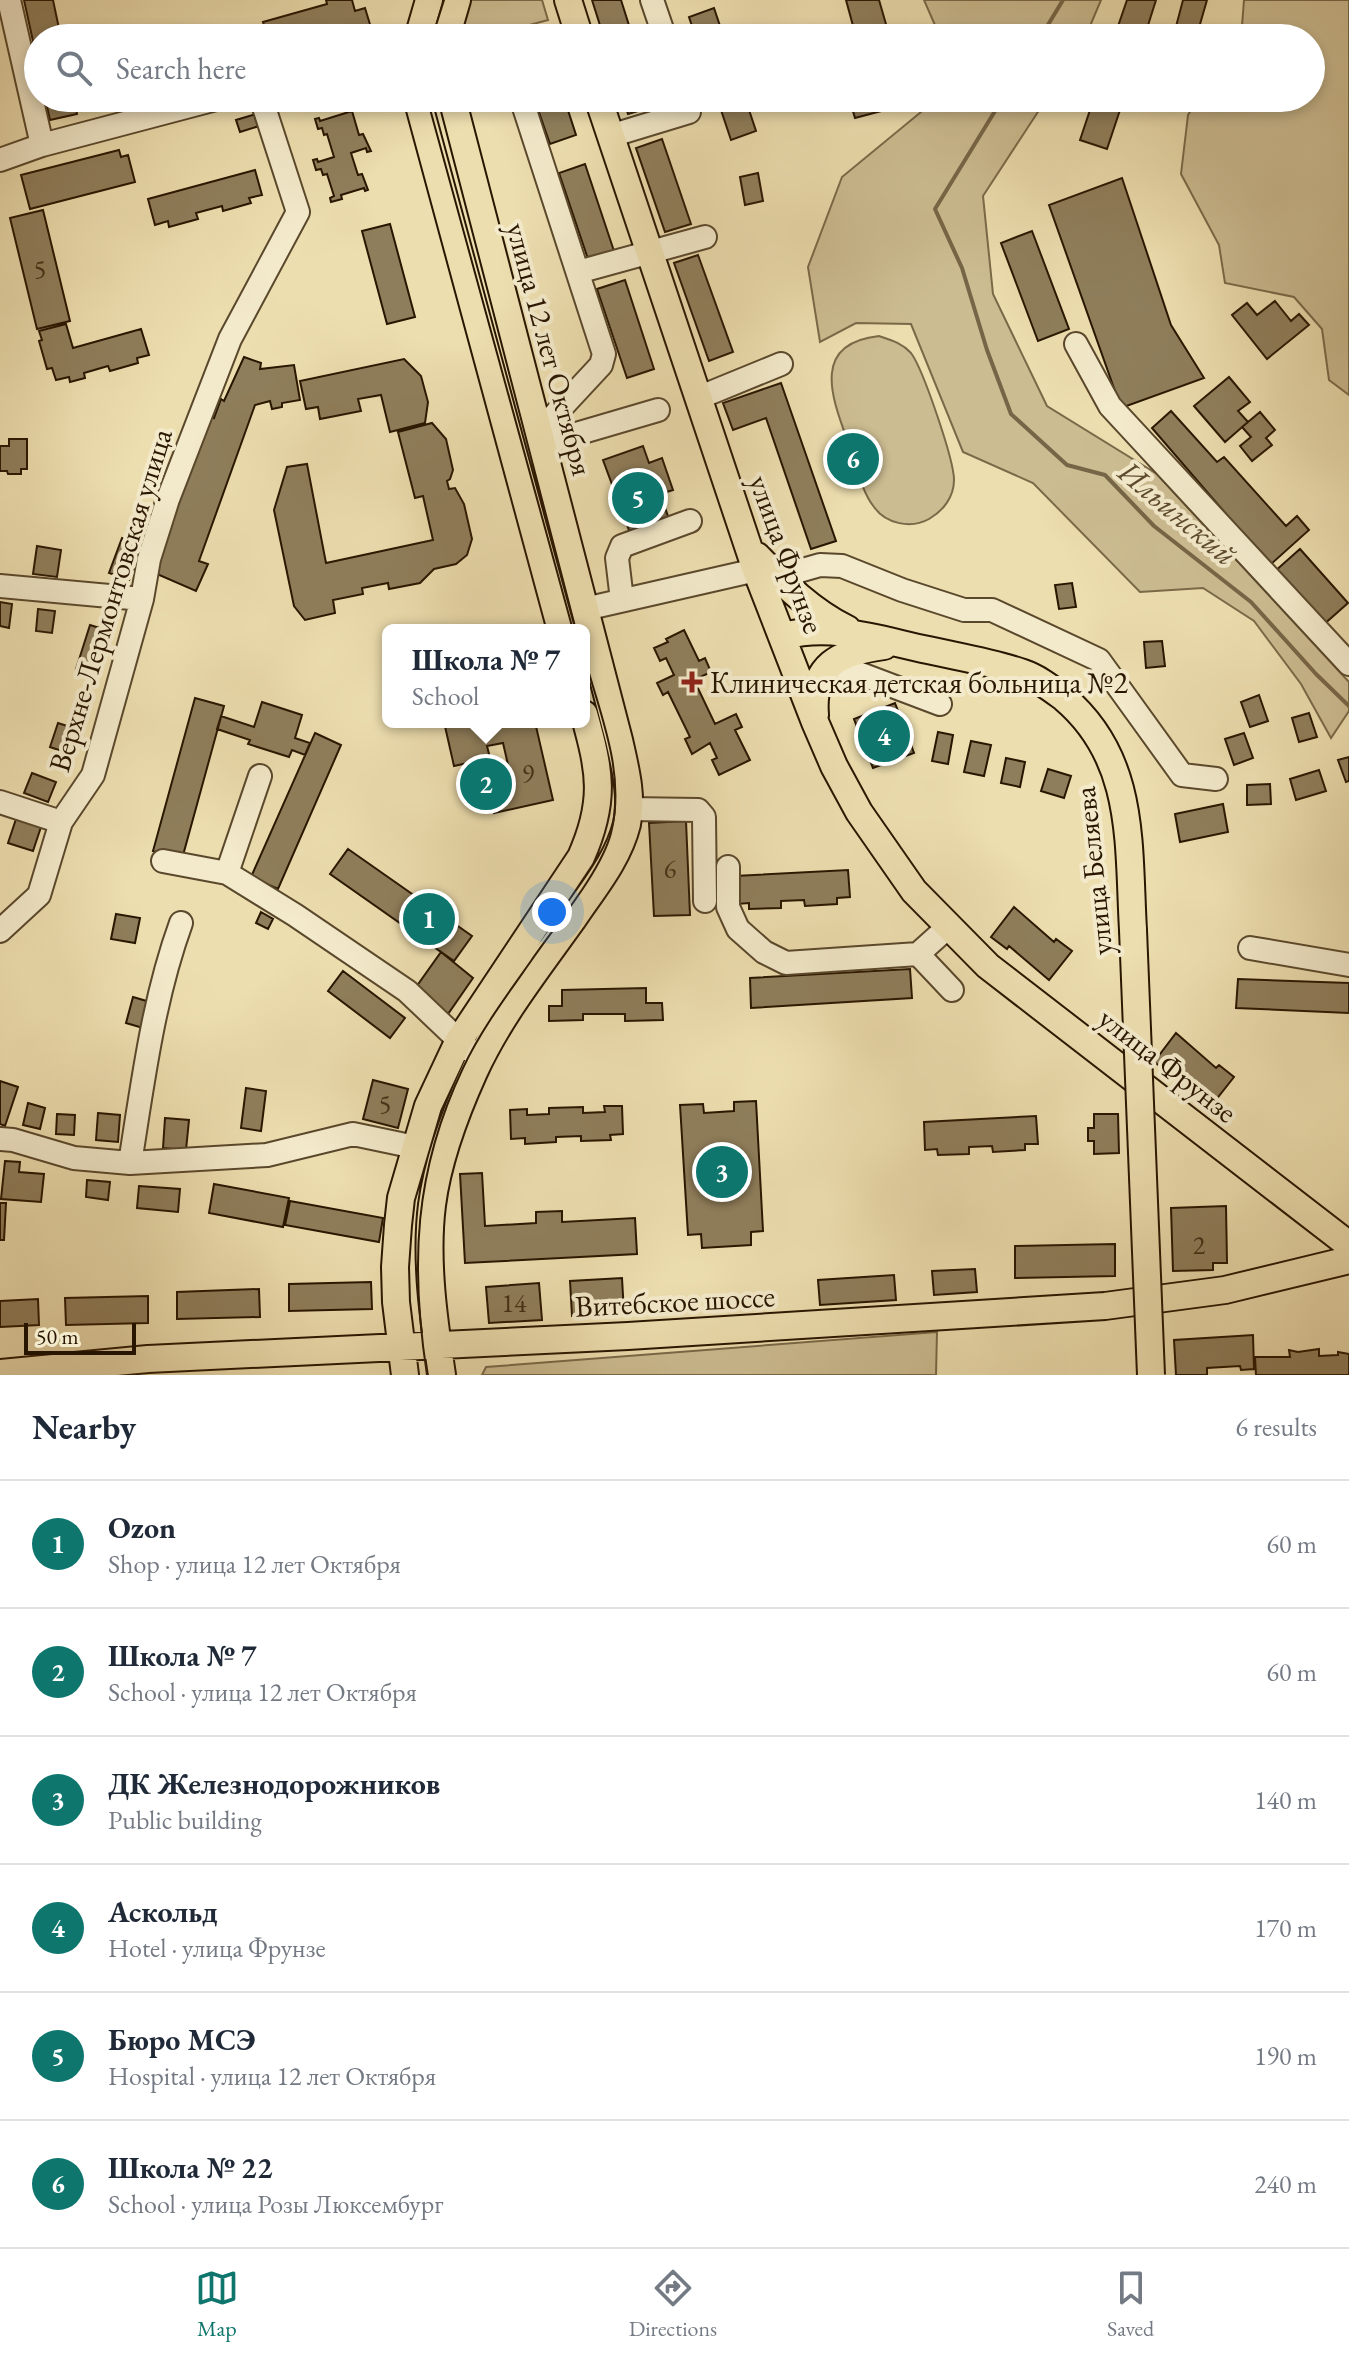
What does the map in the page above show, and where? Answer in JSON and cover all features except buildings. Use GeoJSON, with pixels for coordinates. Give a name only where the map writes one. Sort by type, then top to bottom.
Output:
{"type":"FeatureCollection","features":[{"type":"Feature","properties":{"kind":"main road"},"geometry":{"type":"LineString","coordinates":[[422,24],[429,0]]}},
{"type":"Feature","properties":{"kind":"main road"},"geometry":{"type":"LineString","coordinates":[[450,24],[457,0]]}},
{"type":"Feature","properties":{"kind":"main road"},"geometry":{"type":"LineString","coordinates":[[568,0],[576,24]]}},
{"type":"Feature","properties":{"kind":"main road","name":"улица 12 лет Октября"},"geometry":{"type":"LineString","coordinates":[[421,112],[559,624]]}},
{"type":"Feature","properties":{"kind":"main road","name":"улица 12 лет Октября"},"geometry":{"type":"LineString","coordinates":[[456,112],[589,624]]}},
{"type":"Feature","properties":{"kind":"main road","name":"улица Фрунзе"},"geometry":{"type":"LineString","coordinates":[[602,112],[698,398],[761,565],[815,722],[859,812],[914,891],[947,928],[988,966],[1349,1245]]}},
{"type":"Feature","properties":{"kind":"main road"},"geometry":{"type":"LineString","coordinates":[[761,565],[825,618],[859,634]]}},
{"type":"Feature","properties":{"kind":"main road","name":"улица 12 лет Октября"},"geometry":{"type":"LineString","coordinates":[[442,1375],[431,1269],[432,1205],[450,1131],[481,1057],[519,995],[603,876],[619,847],[629,809],[619,740],[590,628]]}},
{"type":"Feature","properties":{"kind":"main road"},"geometry":{"type":"LineString","coordinates":[[784,636],[803,631],[859,634]]}},
{"type":"Feature","properties":{"kind":"main road","name":"улица Беляева"},"geometry":{"type":"LineString","coordinates":[[859,634],[1026,674],[1055,691],[1082,713],[1098,734],[1121,783],[1133,930],[1151,1375]]}},
{"type":"Feature","properties":{"kind":"main road"},"geometry":{"type":"LineString","coordinates":[[815,722],[815,687],[820,676],[835,660],[864,648],[899,644]]}},
{"type":"Feature","properties":{"kind":"main road"},"geometry":{"type":"LineString","coordinates":[[405,1375],[395,1267],[401,1198],[415,1147],[428,1106],[458,1042],[581,857],[592,832],[599,796],[597,770],[587,728]]}},
{"type":"Feature","properties":{"kind":"main road","name":"Витебское шоссе"},"geometry":{"type":"LineString","coordinates":[[0,1373],[148,1359],[1105,1306],[1225,1290],[1349,1260]]}},
{"type":"Feature","properties":{"kind":"street"},"geometry":{"type":"LineString","coordinates":[[9,0],[24,66]]}},
{"type":"Feature","properties":{"kind":"street"},"geometry":{"type":"LineString","coordinates":[[652,0],[660,24]]}},
{"type":"Feature","properties":{"kind":"street"},"geometry":{"type":"LineString","coordinates":[[34,112],[42,145]]}},
{"type":"Feature","properties":{"kind":"street"},"geometry":{"type":"LineString","coordinates":[[0,179],[6,158],[42,145],[167,112]]}},
{"type":"Feature","properties":{"kind":"street","name":"Верхне-Лермонтовская улица"},"geometry":{"type":"LineString","coordinates":[[0,931],[39,895],[61,822],[93,775],[142,599],[149,559],[168,499],[230,339],[298,212],[266,112]]}},
{"type":"Feature","properties":{"kind":"street"},"geometry":{"type":"LineString","coordinates":[[526,112],[604,354],[601,365],[539,434]]}},
{"type":"Feature","properties":{"kind":"street"},"geometry":{"type":"LineString","coordinates":[[610,136],[689,112]]}},
{"type":"Feature","properties":{"kind":"street"},"geometry":{"type":"LineString","coordinates":[[578,272],[705,237]]}},
{"type":"Feature","properties":{"kind":"street"},"geometry":{"type":"LineString","coordinates":[[1076,344],[1110,406],[1349,664]]}},
{"type":"Feature","properties":{"kind":"street"},"geometry":{"type":"LineString","coordinates":[[698,398],[781,364]]}},
{"type":"Feature","properties":{"kind":"street"},"geometry":{"type":"LineString","coordinates":[[539,434],[658,410]]}},
{"type":"Feature","properties":{"kind":"street"},"geometry":{"type":"LineString","coordinates":[[622,600],[617,558],[622,546],[690,521]]}},
{"type":"Feature","properties":{"kind":"street"},"geometry":{"type":"LineString","coordinates":[[585,609],[622,600],[657,602],[761,565],[842,566],[964,610],[992,610],[1099,660],[1182,775],[1216,779]]}},
{"type":"Feature","properties":{"kind":"street"},"geometry":{"type":"LineString","coordinates":[[0,586],[142,599]]}},
{"type":"Feature","properties":{"kind":"street"},"geometry":{"type":"LineString","coordinates":[[835,660],[837,665],[940,704]]}},
{"type":"Feature","properties":{"kind":"street"},"geometry":{"type":"LineString","coordinates":[[227,873],[260,776]]}},
{"type":"Feature","properties":{"kind":"street"},"geometry":{"type":"LineString","coordinates":[[0,802],[61,822]]}},
{"type":"Feature","properties":{"kind":"street"},"geometry":{"type":"LineString","coordinates":[[629,809],[698,810],[704,817],[705,901]]}},
{"type":"Feature","properties":{"kind":"street"},"geometry":{"type":"LineString","coordinates":[[163,861],[227,873],[407,991],[458,1042],[481,1057]]}},
{"type":"Feature","properties":{"kind":"street"},"geometry":{"type":"LineString","coordinates":[[728,867],[728,907],[738,929],[764,952],[786,963],[918,954],[947,928]]}},
{"type":"Feature","properties":{"kind":"street"},"geometry":{"type":"LineString","coordinates":[[130,1163],[151,1034],[168,959],[181,923]]}},
{"type":"Feature","properties":{"kind":"street"},"geometry":{"type":"LineString","coordinates":[[1250,948],[1349,965]]}},
{"type":"Feature","properties":{"kind":"street"},"geometry":{"type":"LineString","coordinates":[[918,954],[952,990]]}},
{"type":"Feature","properties":{"kind":"street"},"geometry":{"type":"LineString","coordinates":[[0,1139],[74,1158],[130,1163],[267,1155],[353,1134],[415,1147]]}},
{"type":"Feature","properties":{"kind":"shaded area"},"geometry":{"type":"Polygon","coordinates":[[[456,0],[542,0],[548,20],[533,24],[446,24],[456,0]]]}},
{"type":"Feature","properties":{"kind":"shaded area"},"geometry":{"type":"Polygon","coordinates":[[[924,0],[1101,0],[1091,24],[934,24],[924,0]]]}},
{"type":"Feature","properties":{"kind":"shaded area"},"geometry":{"type":"Polygon","coordinates":[[[1244,0],[1349,0],[1349,395],[1329,380],[1322,329],[1294,297],[1225,283],[1219,245],[1181,174],[1190,112],[1325,112],[1325,24],[1242,24],[1244,0]]]}},
{"type":"Feature","properties":{"kind":"shaded area"},"geometry":{"type":"Polygon","coordinates":[[[921,112],[1038,112],[983,196],[993,294],[1047,406],[1157,474],[1349,682],[1349,711],[1331,738],[1301,684],[1254,621],[1203,588],[1140,592],[1033,483],[963,452],[911,324],[856,323],[820,342],[808,267],[842,177],[921,112]]]}},
{"type":"Feature","properties":{"kind":"shaded area"},"geometry":{"type":"Polygon","coordinates":[[[879,336],[896,342],[911,353],[937,415],[953,469],[954,486],[947,503],[934,516],[914,524],[892,521],[879,513],[870,501],[860,480],[834,396],[834,364],[842,351],[856,341],[879,336]]]}},
{"type":"Feature","properties":{"kind":"shaded area"},"geometry":{"type":"Polygon","coordinates":[[[937,1332],[936,1375],[482,1375],[486,1367],[937,1332]]]}},
{"type":"Feature","properties":{"kind":"waterway","name":"Ильинский"},"geometry":{"type":"LineString","coordinates":[[1048,24],[1063,0]]}},
{"type":"Feature","properties":{"kind":"waterway","name":"Ильинский"},"geometry":{"type":"LineString","coordinates":[[994,112],[935,209],[962,268],[1011,414],[1067,465],[1105,475],[1154,526],[1251,602],[1349,706]]}},
{"type":"Feature","properties":{"kind":"tram line"},"geometry":{"type":"LineString","coordinates":[[436,24],[444,0]]}},
{"type":"Feature","properties":{"kind":"tram line"},"geometry":{"type":"LineString","coordinates":[[431,112],[571,624]]}},
{"type":"Feature","properties":{"kind":"tram line"},"geometry":{"type":"LineString","coordinates":[[427,1375],[418,1256],[420,1218],[434,1144],[463,1068],[478,1040],[598,865],[611,833],[615,811],[613,766],[590,676]]}},
{"type":"Feature","properties":{"kind":"place","name":"Школа № 22"},"geometry":{"type":"Point","coordinates":[853,459]}},
{"type":"Feature","properties":{"kind":"place","name":"Бюро МСЭ"},"geometry":{"type":"Point","coordinates":[638,498]}},
{"type":"Feature","properties":{"kind":"place","name":"Клиническая детская больница №2"},"geometry":{"type":"Point","coordinates":[692,682]}},
{"type":"Feature","properties":{"kind":"place","name":"Аскольд"},"geometry":{"type":"Point","coordinates":[884,736]}},
{"type":"Feature","properties":{"kind":"place","name":"Школа № 7"},"geometry":{"type":"Point","coordinates":[486,784]}},
{"type":"Feature","properties":{"kind":"place","name":"Ozon"},"geometry":{"type":"Point","coordinates":[429,919]}},
{"type":"Feature","properties":{"kind":"place","name":"ДК Железнодорожников"},"geometry":{"type":"Point","coordinates":[722,1172]}}]}
